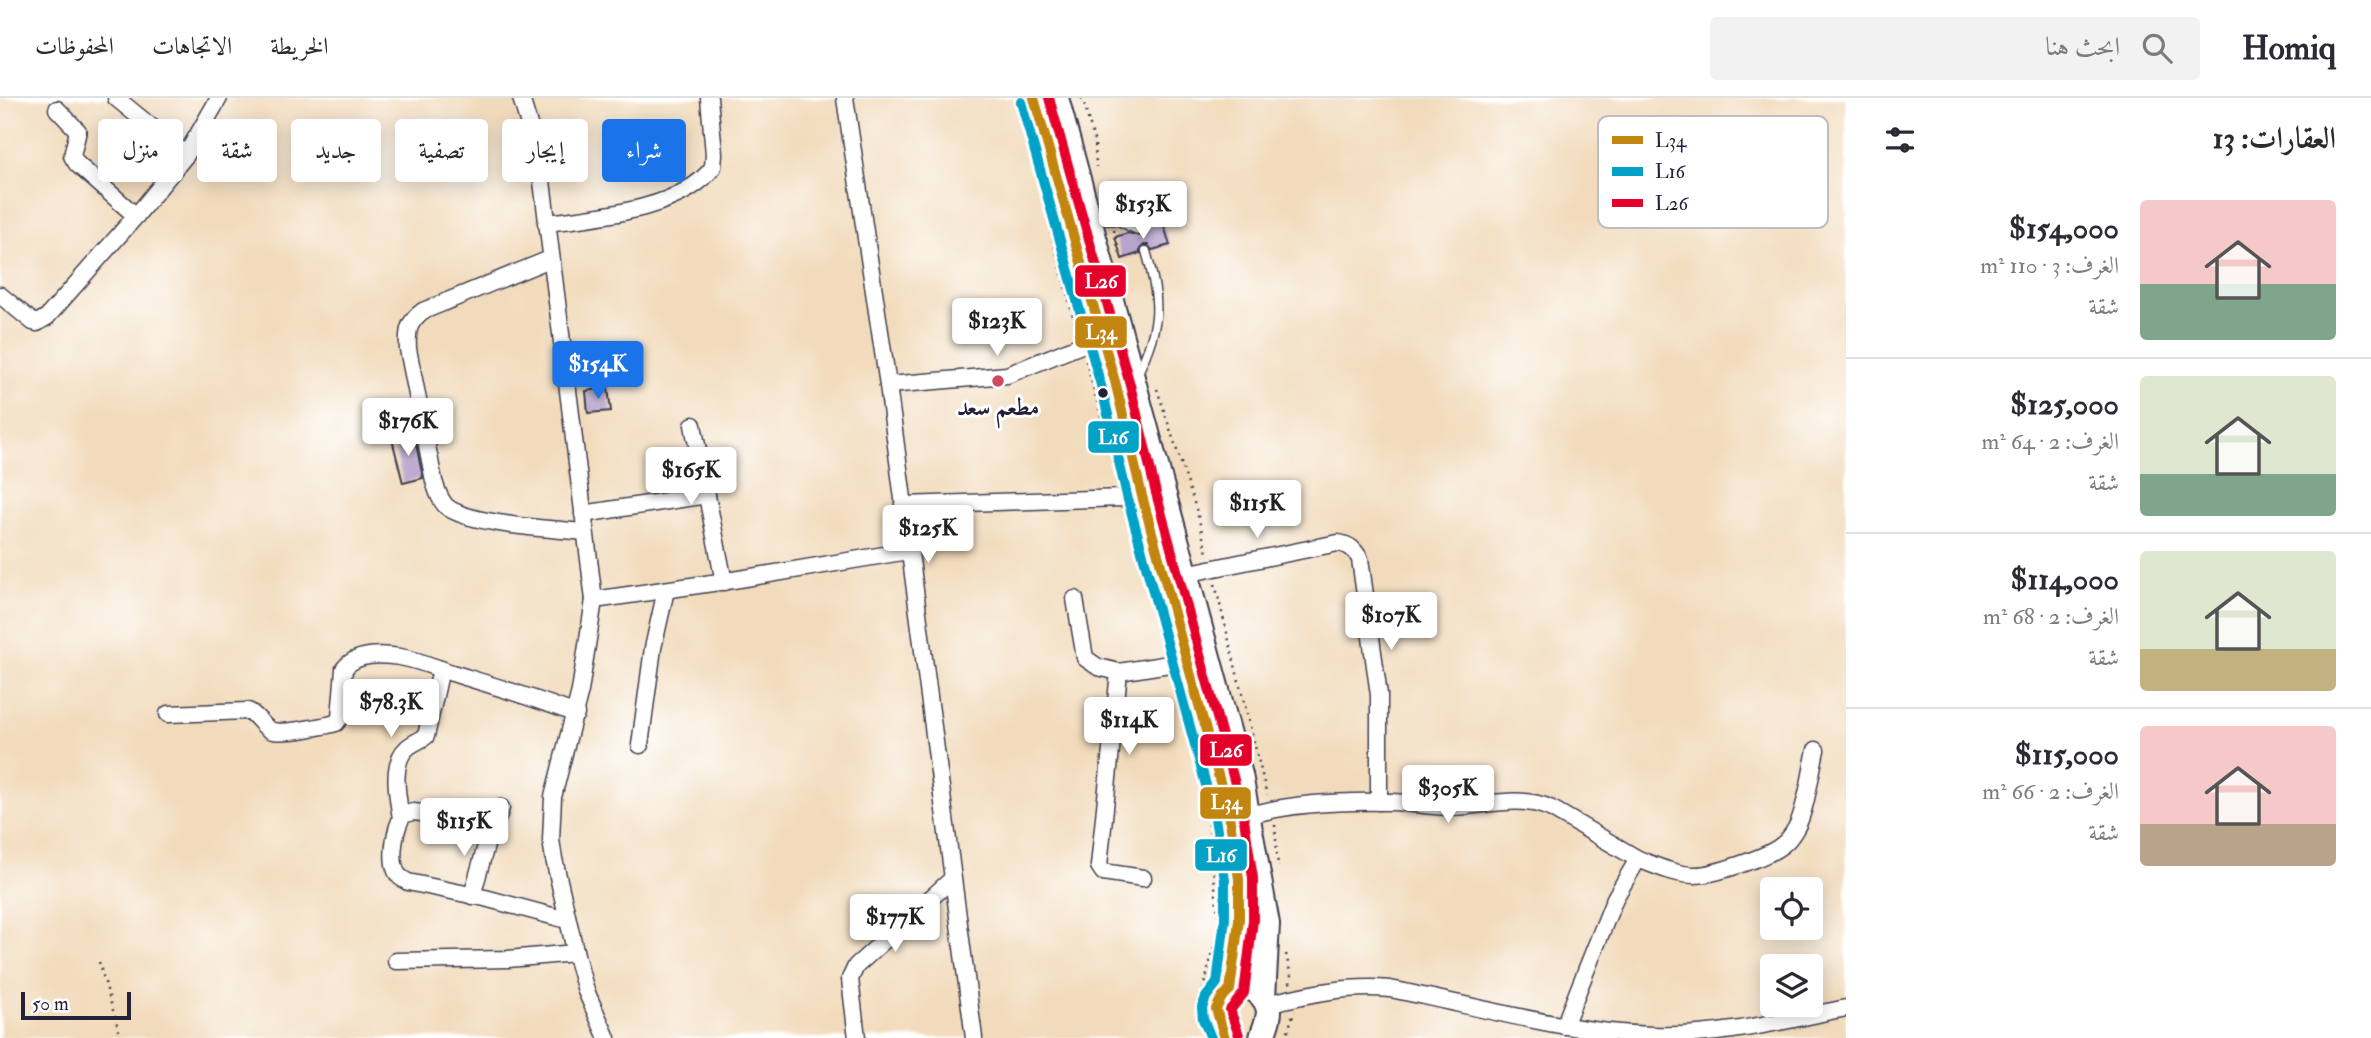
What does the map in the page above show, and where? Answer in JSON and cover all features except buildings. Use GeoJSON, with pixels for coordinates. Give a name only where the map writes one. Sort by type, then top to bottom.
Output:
{"type":"FeatureCollection","features":[{"type":"Feature","properties":{"kind":"highway"},"geometry":{"type":"LineString","coordinates":[[1034,98],[1093,344],[1143,496],[1216,763],[1236,850],[1239,920],[1230,990]]}},
{"type":"Feature","properties":{"kind":"highway"},"geometry":{"type":"LineString","coordinates":[[1056,98],[1237,764],[1266,924],[1265,1000],[1269,1013],[1259,1035]]}},
{"type":"Feature","properties":{"kind":"highway"},"geometry":{"type":"LineString","coordinates":[[1228,1037],[1216,1019],[1216,1011],[1223,995],[1230,990],[1248,988],[1265,1000]]}},
{"type":"Feature","properties":{"kind":"street"},"geometry":{"type":"LineString","coordinates":[[116,98],[186,155]]}},
{"type":"Feature","properties":{"kind":"street"},"geometry":{"type":"LineString","coordinates":[[0,295],[33,322],[43,320],[136,216],[186,155],[219,98]]}},
{"type":"Feature","properties":{"kind":"street"},"geometry":{"type":"LineString","coordinates":[[521,98],[538,154],[594,600],[576,714],[558,776],[552,810],[554,859],[586,991],[607,1038]]}},
{"type":"Feature","properties":{"kind":"street"},"geometry":{"type":"LineString","coordinates":[[546,223],[600,216],[652,203],[684,192],[697,183],[713,167],[709,98]]}},
{"type":"Feature","properties":{"kind":"street"},"geometry":{"type":"LineString","coordinates":[[845,98],[888,385],[974,1038]]}},
{"type":"Feature","properties":{"kind":"street"},"geometry":{"type":"LineString","coordinates":[[57,109],[78,131],[72,156],[77,164],[136,216]]}},
{"type":"Feature","properties":{"kind":"street"},"geometry":{"type":"LineString","coordinates":[[551,258],[423,311],[413,318],[410,324],[407,333],[408,349],[433,481],[448,508],[489,520],[585,532]]}},
{"type":"Feature","properties":{"kind":"street"},"geometry":{"type":"LineString","coordinates":[[888,385],[1007,375],[1093,344]]}},
{"type":"Feature","properties":{"kind":"street"},"geometry":{"type":"LineString","coordinates":[[693,425],[724,582]]}},
{"type":"Feature","properties":{"kind":"street"},"geometry":{"type":"LineString","coordinates":[[583,514],[707,495]]}},
{"type":"Feature","properties":{"kind":"street"},"geometry":{"type":"LineString","coordinates":[[903,505],[1143,496]]}},
{"type":"Feature","properties":{"kind":"street"},"geometry":{"type":"LineString","coordinates":[[1185,574],[1338,543],[1347,544],[1354,550],[1360,559],[1379,695],[1379,802]]}},
{"type":"Feature","properties":{"kind":"street"},"geometry":{"type":"LineString","coordinates":[[594,600],[724,582],[908,551]]}},
{"type":"Feature","properties":{"kind":"street"},"geometry":{"type":"LineString","coordinates":[[640,745],[653,648],[666,590]]}},
{"type":"Feature","properties":{"kind":"street"},"geometry":{"type":"LineString","coordinates":[[1075,599],[1085,658],[1098,667],[1119,672],[1188,662]]}},
{"type":"Feature","properties":{"kind":"street"},"geometry":{"type":"LineString","coordinates":[[168,714],[241,710],[253,713],[266,727],[276,732],[336,723],[340,718],[342,675],[347,664],[373,656],[398,657],[441,669],[517,692],[576,714]]}},
{"type":"Feature","properties":{"kind":"street"},"geometry":{"type":"LineString","coordinates":[[441,669],[426,736],[406,748],[401,755],[397,790],[401,818],[397,829],[394,860],[396,870],[401,878],[408,882],[567,920]]}},
{"type":"Feature","properties":{"kind":"street"},"geometry":{"type":"LineString","coordinates":[[1119,672],[1099,866],[1103,872],[1143,878]]}},
{"type":"Feature","properties":{"kind":"street"},"geometry":{"type":"LineString","coordinates":[[1248,816],[1270,809],[1379,802],[1450,807],[1521,800],[1539,803],[1638,859],[1680,873],[1706,874],[1731,867],[1784,845],[1798,825],[1816,750]]}},
{"type":"Feature","properties":{"kind":"street"},"geometry":{"type":"LineString","coordinates":[[472,896],[490,831],[494,829],[501,808]]}},
{"type":"Feature","properties":{"kind":"street"},"geometry":{"type":"LineString","coordinates":[[401,818],[408,813],[422,813],[490,831]]}},
{"type":"Feature","properties":{"kind":"street"},"geometry":{"type":"LineString","coordinates":[[1564,1026],[1615,898],[1638,859]]}},
{"type":"Feature","properties":{"kind":"street"},"geometry":{"type":"LineString","coordinates":[[857,1038],[850,979],[856,966],[952,879]]}},
{"type":"Feature","properties":{"kind":"street"},"geometry":{"type":"LineString","coordinates":[[396,961],[509,959],[575,953]]}},
{"type":"Feature","properties":{"kind":"street"},"geometry":{"type":"LineString","coordinates":[[1265,1000],[1350,988],[1390,989],[1564,1026],[1653,1037],[1757,1026],[1846,1008]]}},
{"type":"Feature","properties":{"kind":"lane"},"geometry":{"type":"LineString","coordinates":[[1088,221],[1111,219],[1138,230]]}},
{"type":"Feature","properties":{"kind":"lane"},"geometry":{"type":"LineString","coordinates":[[1134,382],[1152,342],[1158,318],[1146,251]]}},
{"type":"Feature","properties":{"kind":"path"},"geometry":{"type":"LineString","coordinates":[[1046,215],[1093,344],[1109,447]]}},
{"type":"Feature","properties":{"kind":"path"},"geometry":{"type":"LineString","coordinates":[[1208,817],[1219,926]]}},
{"type":"Feature","properties":{"kind":"path"},"geometry":{"type":"LineString","coordinates":[[1203,991],[1216,939]]}},
{"type":"Feature","properties":{"kind":"path"},"geometry":{"type":"LineString","coordinates":[[99,962],[121,1038]]}},
{"type":"Feature","properties":{"kind":"transit line","name":"L34"},"geometry":{"type":"LineString","coordinates":[[1034,98],[1116,385],[1142,496],[1229,815],[1239,879],[1239,920],[1230,990],[1222,997],[1216,1009],[1225,1038]]}},
{"type":"Feature","properties":{"kind":"transit line","name":"L26"},"geometry":{"type":"LineString","coordinates":[[1049,98],[1129,381],[1156,493],[1243,813],[1253,878],[1253,920],[1244,993],[1230,1010],[1239,1035]]}},
{"type":"Feature","properties":{"kind":"transit line","name":"L16"},"geometry":{"type":"LineString","coordinates":[[1021,102],[1102,389],[1128,500],[1215,818],[1225,880],[1225,919],[1217,983],[1206,997],[1202,1008],[1203,1019],[1211,1038]]}},
{"type":"Feature","properties":{"kind":"place","name":"مطعم سعد"},"geometry":{"type":"Point","coordinates":[998,381]}}]}
